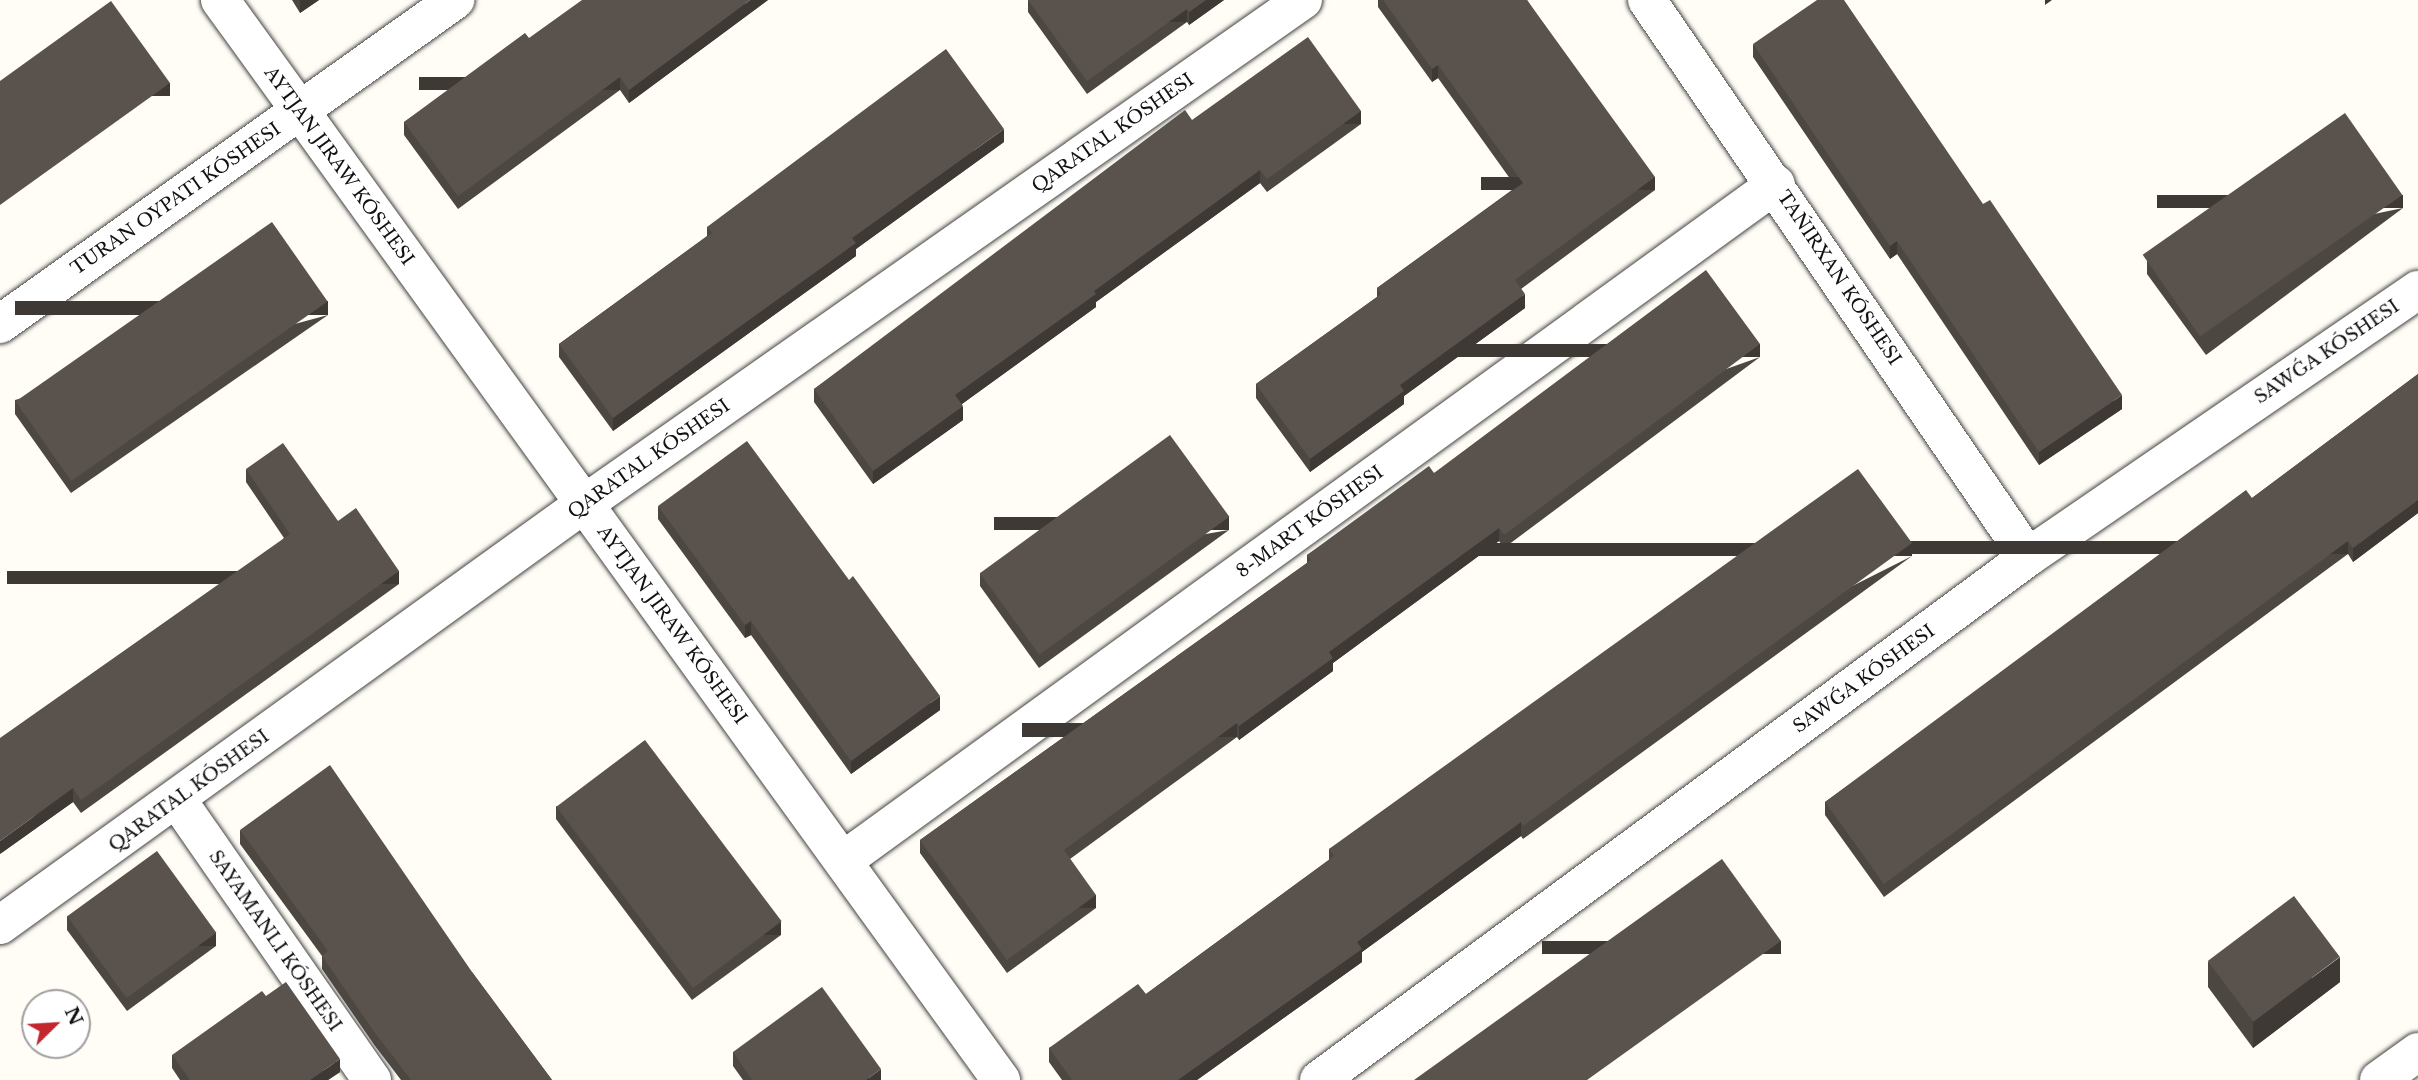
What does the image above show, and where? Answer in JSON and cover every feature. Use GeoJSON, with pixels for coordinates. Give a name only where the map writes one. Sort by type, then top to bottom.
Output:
{"type":"FeatureCollection","features":[{"type":"Feature","properties":{"kind":"street"},"geometry":{"type":"LineString","coordinates":[[220,0],[1001,1080]]}},
{"type":"Feature","properties":{"kind":"street"},"geometry":{"type":"LineString","coordinates":[[0,324],[454,0]]}},
{"type":"Feature","properties":{"kind":"street","name":"QARATAL KÓSHESI"},"geometry":{"type":"LineString","coordinates":[[0,925],[178,801],[584,504],[1303,0]]}},
{"type":"Feature","properties":{"kind":"street","name":"TAŃIRXAN KÓSHESI"},"geometry":{"type":"LineString","coordinates":[[1647,0],[1776,184],[2028,558]]}},
{"type":"Feature","properties":{"kind":"street","name":"8-MART KÓSHESI"},"geometry":{"type":"LineString","coordinates":[[844,860],[1776,184]]}},
{"type":"Feature","properties":{"kind":"street","name":"SAWǴA KÓSHESI"},"geometry":{"type":"LineString","coordinates":[[1319,1080],[2028,558],[2418,290]]}},
{"type":"Feature","properties":{"kind":"street"},"geometry":{"type":"LineString","coordinates":[[178,801],[372,1080]]}},
{"type":"Feature","properties":{"kind":"street"},"geometry":{"type":"LineString","coordinates":[[2379,1080],[2418,1052]]}},
{"type":"Feature","properties":{"kind":"building"},"geometry":{"type":"Polygon","coordinates":[[[582,0],[750,0],[629,90],[620,77],[458,196],[404,122],[525,33],[529,38],[582,0]]]}},
{"type":"Feature","properties":{"kind":"building"},"geometry":{"type":"Polygon","coordinates":[[[1028,0],[1206,0],[1189,12],[1187,9],[1087,81],[1028,0]]]}},
{"type":"Feature","properties":{"kind":"building"},"geometry":{"type":"Polygon","coordinates":[[[1383,0],[1527,0],[1655,177],[1515,280],[1525,294],[1400,385],[1404,391],[1310,459],[1256,384],[1381,294],[1377,288],[1523,183],[1438,65],[1432,69],[1383,0]]]}},
{"type":"Feature","properties":{"kind":"building"},"geometry":{"type":"Polygon","coordinates":[[[1817,0],[1844,0],[1983,204],[1990,200],[2122,395],[2039,452],[1897,241],[1890,246],[1753,44],[1817,0]]]}},
{"type":"Feature","properties":{"kind":"building"},"geometry":{"type":"Polygon","coordinates":[[[111,1],[170,83],[0,205],[0,81],[111,1]]]}},
{"type":"Feature","properties":{"kind":"building"},"geometry":{"type":"Polygon","coordinates":[[[1308,37],[1361,111],[1267,179],[1260,170],[1094,291],[1096,294],[955,395],[963,406],[873,471],[814,389],[1185,110],[1192,120],[1308,37]]]}},
{"type":"Feature","properties":{"kind":"building"},"geometry":{"type":"Polygon","coordinates":[[[946,49],[1004,129],[852,238],[856,243],[613,418],[559,344],[712,233],[707,227],[946,49]]]}},
{"type":"Feature","properties":{"kind":"building"},"geometry":{"type":"Polygon","coordinates":[[[2345,113],[2402,195],[2200,337],[2143,255],[2345,113]]]}},
{"type":"Feature","properties":{"kind":"building"},"geometry":{"type":"Polygon","coordinates":[[[272,222],[328,301],[71,481],[16,402],[272,222]]]}},
{"type":"Feature","properties":{"kind":"building"},"geometry":{"type":"Polygon","coordinates":[[[1706,270],[1760,344],[1504,535],[1499,528],[1329,652],[1333,658],[1239,726],[1237,723],[1064,850],[1096,895],[1007,960],[920,840],[1311,560],[1307,555],[1429,466],[1434,473],[1706,270]]]}},
{"type":"Feature","properties":{"kind":"building"},"geometry":{"type":"Polygon","coordinates":[[[2418,374],[2418,500],[2353,548],[2348,541],[1884,884],[1825,802],[2246,490],[2252,498],[2418,374]]]}},
{"type":"Feature","properties":{"kind":"building"},"geometry":{"type":"Polygon","coordinates":[[[1170,435],[1229,517],[1039,655],[980,573],[1170,435]]]}},
{"type":"Feature","properties":{"kind":"building"},"geometry":{"type":"Polygon","coordinates":[[[747,441],[849,580],[853,576],[940,696],[851,761],[751,621],[745,625],[658,506],[747,441]]]}},
{"type":"Feature","properties":{"kind":"building"},"geometry":{"type":"Polygon","coordinates":[[[283,443],[338,521],[356,508],[399,571],[81,800],[73,788],[0,841],[0,738],[290,534],[246,469],[283,443]]]}},
{"type":"Feature","properties":{"kind":"building"},"geometry":{"type":"Polygon","coordinates":[[[1858,469],[1912,543],[1523,826],[1521,822],[1357,942],[1362,949],[1178,1080],[1072,1080],[1049,1048],[1138,984],[1146,994],[1334,856],[1329,849],[1858,469]]]}},
{"type":"Feature","properties":{"kind":"building"},"geometry":{"type":"Polygon","coordinates":[[[645,740],[782,921],[693,988],[556,807],[645,740]]]}},
{"type":"Feature","properties":{"kind":"building"},"geometry":{"type":"Polygon","coordinates":[[[330,765],[472,972],[552,1080],[411,1080],[375,1033],[322,956],[328,951],[240,830],[330,765]]]}},
{"type":"Feature","properties":{"kind":"building"},"geometry":{"type":"Polygon","coordinates":[[[157,851],[216,933],[127,998],[67,916],[157,851]]]}},
{"type":"Feature","properties":{"kind":"building"},"geometry":{"type":"Polygon","coordinates":[[[1722,859],[1781,941],[1587,1080],[1414,1080],[1722,859]]]}},
{"type":"Feature","properties":{"kind":"building"},"geometry":{"type":"Polygon","coordinates":[[[2294,896],[2340,957],[2253,1022],[2208,961],[2294,896]]]}},
{"type":"Feature","properties":{"kind":"building"},"geometry":{"type":"Polygon","coordinates":[[[286,982],[340,1059],[310,1080],[190,1080],[172,1055],[262,991],[266,996],[286,982]]]}},
{"type":"Feature","properties":{"kind":"building"},"geometry":{"type":"Polygon","coordinates":[[[822,987],[881,1069],[866,1080],[752,1080],[733,1052],[822,987]]]}}]}
